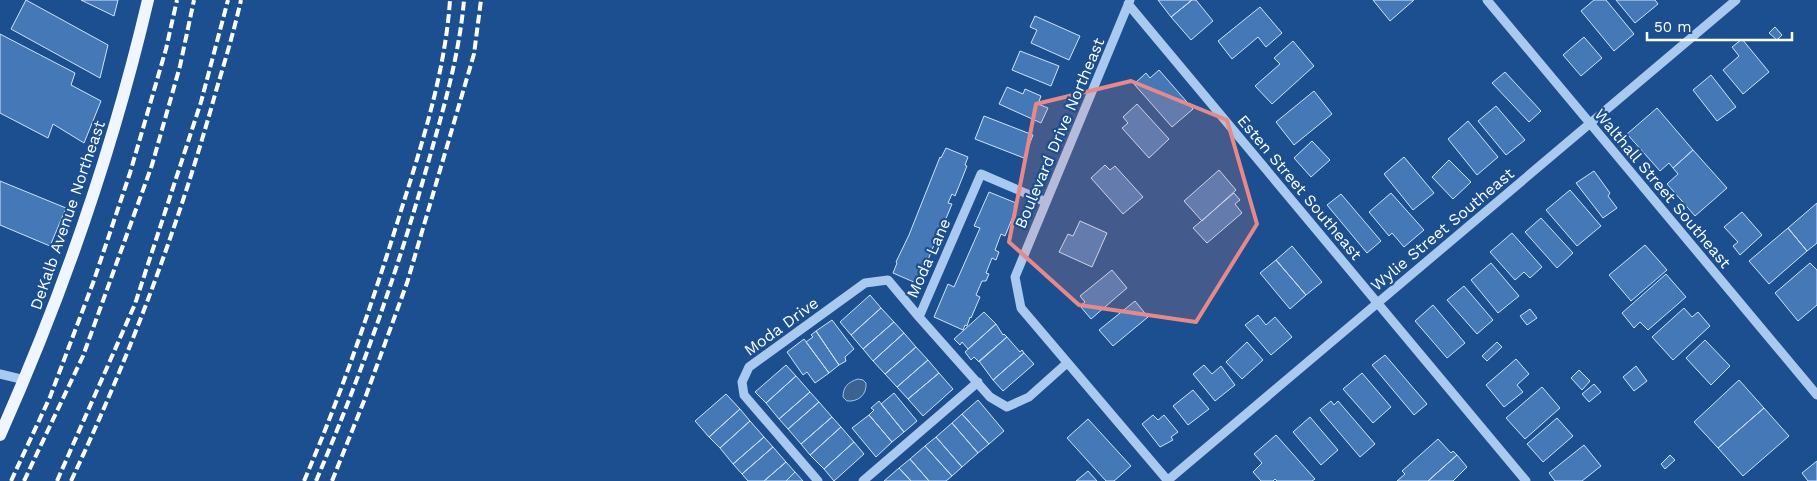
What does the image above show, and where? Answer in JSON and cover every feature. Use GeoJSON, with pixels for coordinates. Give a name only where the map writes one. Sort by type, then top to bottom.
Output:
{"type":"FeatureCollection","features":[{"type":"Feature","properties":{"kind":"main road","name":"DeKalb Avenue Northeast"},"geometry":{"type":"LineString","coordinates":[[0,435],[54,306],[96,187],[124,92],[148,0]]}},
{"type":"Feature","properties":{"kind":"street","name":"Walthall Street Southeast"},"geometry":{"type":"LineString","coordinates":[[1487,0],[1817,395]]}},
{"type":"Feature","properties":{"kind":"street","name":"Wylie Street Southeast"},"geometry":{"type":"LineString","coordinates":[[1168,481],[1736,0]]}},
{"type":"Feature","properties":{"kind":"street","name":"Boulevard Drive Northeast"},"geometry":{"type":"LineString","coordinates":[[1068,363],[1021,308],[1015,277],[1129,2]]}},
{"type":"Feature","properties":{"kind":"street","name":"Esten Street Southeast"},"geometry":{"type":"LineString","coordinates":[[1129,2],[1526,481]]}},
{"type":"Feature","properties":{"kind":"street","name":"Moda Lane"},"geometry":{"type":"LineString","coordinates":[[1046,202],[981,174],[919,316],[990,397],[1007,407],[1029,398],[1068,363]]}},
{"type":"Feature","properties":{"kind":"street","name":"Moda Drive"},"geometry":{"type":"LineString","coordinates":[[818,481],[744,395],[742,382],[749,367],[865,283],[888,280],[919,316]]}},
{"type":"Feature","properties":{"kind":"street"},"geometry":{"type":"LineString","coordinates":[[1068,363],[1168,481]]}},
{"type":"Feature","properties":{"kind":"street"},"geometry":{"type":"LineString","coordinates":[[0,374],[24,380]]}},
{"type":"Feature","properties":{"kind":"street"},"geometry":{"type":"LineString","coordinates":[[863,481],[978,382]]}},
{"type":"Feature","properties":{"kind":"highlighted area"},"geometry":{"type":"Polygon","coordinates":[[[1131,81],[1227,120],[1257,224],[1196,322],[1079,305],[1009,242],[1036,104],[1131,81]]]}},
{"type":"Feature","properties":{"kind":"water"},"geometry":{"type":"Polygon","coordinates":[[[858,379],[866,383],[865,391],[858,399],[847,401],[843,397],[845,388],[849,383],[858,379]]]}},
{"type":"Feature","properties":{"kind":"building"},"geometry":{"type":"Polygon","coordinates":[[[26,0],[108,45],[100,78],[11,29],[26,0]]]}},
{"type":"Feature","properties":{"kind":"building"},"geometry":{"type":"Polygon","coordinates":[[[81,0],[118,0],[114,16],[81,0]]]}},
{"type":"Feature","properties":{"kind":"building"},"geometry":{"type":"Polygon","coordinates":[[[1158,0],[1192,0],[1171,17],[1158,0]]]}},
{"type":"Feature","properties":{"kind":"building"},"geometry":{"type":"Polygon","coordinates":[[[1192,0],[1196,0],[1213,21],[1191,40],[1171,17],[1192,0]]]}},
{"type":"Feature","properties":{"kind":"building"},"geometry":{"type":"Polygon","coordinates":[[[1373,0],[1414,0],[1390,21],[1373,0]]]}},
{"type":"Feature","properties":{"kind":"building"},"geometry":{"type":"Polygon","coordinates":[[[1594,0],[1606,0],[1634,34],[1614,51],[1581,11],[1594,0]]]}},
{"type":"Feature","properties":{"kind":"building"},"geometry":{"type":"Polygon","coordinates":[[[1616,0],[1655,0],[1658,4],[1635,23],[1616,0]]]}},
{"type":"Feature","properties":{"kind":"building"},"geometry":{"type":"Polygon","coordinates":[[[1260,7],[1282,33],[1266,47],[1258,37],[1232,59],[1218,41],[1260,7]]]}},
{"type":"Feature","properties":{"kind":"building"},"geometry":{"type":"Polygon","coordinates":[[[1035,16],[1080,36],[1069,60],[1031,43],[1037,30],[1030,27],[1035,16]]]}},
{"type":"Feature","properties":{"kind":"building"},"geometry":{"type":"Polygon","coordinates":[[[1775,27],[1782,35],[1777,40],[1769,33],[1775,27]]]}},
{"type":"Feature","properties":{"kind":"building"},"geometry":{"type":"Polygon","coordinates":[[[0,34],[75,73],[71,85],[101,101],[84,143],[53,124],[48,138],[0,113],[0,34]]]}},
{"type":"Feature","properties":{"kind":"building"},"geometry":{"type":"Polygon","coordinates":[[[1584,37],[1602,58],[1581,76],[1563,55],[1584,37]]]}},
{"type":"Feature","properties":{"kind":"building"},"geometry":{"type":"Polygon","coordinates":[[[1742,39],[1769,72],[1743,94],[1723,70],[1739,56],[1732,47],[1742,39]]]}},
{"type":"Feature","properties":{"kind":"building"},"geometry":{"type":"Polygon","coordinates":[[[1293,41],[1314,66],[1272,104],[1255,86],[1280,64],[1274,58],[1293,41]]]}},
{"type":"Feature","properties":{"kind":"building"},"geometry":{"type":"Polygon","coordinates":[[[1020,51],[1059,66],[1051,86],[1012,70],[1020,51]]]}},
{"type":"Feature","properties":{"kind":"building"},"geometry":{"type":"Polygon","coordinates":[[[1159,70],[1193,109],[1172,127],[1134,84],[1146,73],[1150,78],[1159,70]]]}},
{"type":"Feature","properties":{"kind":"building"},"geometry":{"type":"Polygon","coordinates":[[[1505,72],[1541,111],[1529,122],[1492,83],[1505,72]]]}},
{"type":"Feature","properties":{"kind":"building"},"geometry":{"type":"Polygon","coordinates":[[[1711,75],[1736,107],[1717,121],[1693,90],[1711,75]]]}},
{"type":"Feature","properties":{"kind":"building"},"geometry":{"type":"Polygon","coordinates":[[[1007,87],[1023,94],[1025,89],[1041,96],[1038,104],[1048,108],[1041,123],[999,104],[1007,87]]]}},
{"type":"Feature","properties":{"kind":"building"},"geometry":{"type":"Polygon","coordinates":[[[1314,91],[1332,114],[1294,145],[1276,122],[1314,91]]]}},
{"type":"Feature","properties":{"kind":"building"},"geometry":{"type":"Polygon","coordinates":[[[1137,104],[1169,139],[1149,158],[1122,128],[1128,123],[1123,117],[1137,104]]]}},
{"type":"Feature","properties":{"kind":"building"},"geometry":{"type":"Polygon","coordinates":[[[1496,106],[1525,140],[1506,155],[1478,121],[1496,106]]]}},
{"type":"Feature","properties":{"kind":"building"},"geometry":{"type":"Polygon","coordinates":[[[1657,108],[1693,150],[1673,168],[1669,163],[1660,171],[1627,134],[1657,108]]]}},
{"type":"Feature","properties":{"kind":"building"},"geometry":{"type":"Polygon","coordinates":[[[984,116],[1033,135],[1024,158],[975,139],[984,116]]]}},
{"type":"Feature","properties":{"kind":"building"},"geometry":{"type":"Polygon","coordinates":[[[1468,121],[1498,157],[1477,175],[1448,139],[1468,121]]]}},
{"type":"Feature","properties":{"kind":"building"},"geometry":{"type":"Polygon","coordinates":[[[1312,141],[1330,160],[1311,177],[1294,158],[1312,141]]]}},
{"type":"Feature","properties":{"kind":"building"},"geometry":{"type":"Polygon","coordinates":[[[946,148],[968,157],[965,165],[967,166],[955,196],[952,194],[948,203],[952,204],[938,238],[935,237],[932,244],[934,245],[921,277],[919,276],[916,283],[893,273],[940,157],[946,148]]]}},
{"type":"Feature","properties":{"kind":"building"},"geometry":{"type":"Polygon","coordinates":[[[1693,150],[1727,188],[1695,216],[1667,184],[1678,174],[1673,168],[1693,150]]]}},
{"type":"Feature","properties":{"kind":"building"},"geometry":{"type":"Polygon","coordinates":[[[1404,157],[1434,193],[1413,210],[1384,174],[1404,157]]]}},
{"type":"Feature","properties":{"kind":"building"},"geometry":{"type":"Polygon","coordinates":[[[1449,160],[1471,182],[1453,199],[1432,177],[1449,160]]]}},
{"type":"Feature","properties":{"kind":"building"},"geometry":{"type":"Polygon","coordinates":[[[1105,165],[1110,170],[1115,166],[1143,197],[1123,214],[1091,178],[1105,165]]]}},
{"type":"Feature","properties":{"kind":"building"},"geometry":{"type":"Polygon","coordinates":[[[1219,170],[1236,190],[1202,221],[1184,201],[1219,170]]]}},
{"type":"Feature","properties":{"kind":"building"},"geometry":{"type":"Polygon","coordinates":[[[1594,171],[1610,193],[1608,196],[1617,208],[1603,218],[1576,183],[1594,171]]]}},
{"type":"Feature","properties":{"kind":"building"},"geometry":{"type":"Polygon","coordinates":[[[0,181],[66,208],[50,246],[0,225],[0,181]]]}},
{"type":"Feature","properties":{"kind":"building"},"geometry":{"type":"Polygon","coordinates":[[[1570,190],[1601,226],[1577,246],[1546,210],[1570,190]]]}},
{"type":"Feature","properties":{"kind":"building"},"geometry":{"type":"Polygon","coordinates":[[[989,192],[1016,203],[1014,207],[1016,209],[1005,236],[1001,234],[995,250],[999,252],[996,260],[992,258],[986,273],[989,274],[986,281],[982,281],[976,295],[980,297],[967,326],[965,325],[963,330],[934,317],[948,284],[954,287],[980,228],[974,226],[989,192]]]}},
{"type":"Feature","properties":{"kind":"building"},"geometry":{"type":"Polygon","coordinates":[[[1234,193],[1240,200],[1235,204],[1242,213],[1207,243],[1193,228],[1234,193]]]}},
{"type":"Feature","properties":{"kind":"building"},"geometry":{"type":"Polygon","coordinates":[[[1391,193],[1424,230],[1404,247],[1392,233],[1389,236],[1369,212],[1391,193]]]}},
{"type":"Feature","properties":{"kind":"building"},"geometry":{"type":"Polygon","coordinates":[[[1341,194],[1381,241],[1367,253],[1327,205],[1341,194]]]}},
{"type":"Feature","properties":{"kind":"building"},"geometry":{"type":"Polygon","coordinates":[[[1817,203],[1817,243],[1807,251],[1788,228],[1817,203]]]}},
{"type":"Feature","properties":{"kind":"building"},"geometry":{"type":"Polygon","coordinates":[[[1742,212],[1762,235],[1740,255],[1733,246],[1738,242],[1724,227],[1742,212]]]}},
{"type":"Feature","properties":{"kind":"building"},"geometry":{"type":"Polygon","coordinates":[[[1541,218],[1573,253],[1557,268],[1525,232],[1541,218]]]}},
{"type":"Feature","properties":{"kind":"building"},"geometry":{"type":"Polygon","coordinates":[[[1080,221],[1107,233],[1092,267],[1059,252],[1068,234],[1073,236],[1080,221]]]}},
{"type":"Feature","properties":{"kind":"building"},"geometry":{"type":"Polygon","coordinates":[[[1788,228],[1807,251],[1769,284],[1749,261],[1788,228]]]}},
{"type":"Feature","properties":{"kind":"building"},"geometry":{"type":"Polygon","coordinates":[[[1512,233],[1542,267],[1530,278],[1524,272],[1515,280],[1490,252],[1512,233]]]}},
{"type":"Feature","properties":{"kind":"building"},"geometry":{"type":"Polygon","coordinates":[[[1645,245],[1667,270],[1631,301],[1609,275],[1645,245]]]}},
{"type":"Feature","properties":{"kind":"building"},"geometry":{"type":"Polygon","coordinates":[[[1292,246],[1322,282],[1306,295],[1276,260],[1292,246]]]}},
{"type":"Feature","properties":{"kind":"building"},"geometry":{"type":"Polygon","coordinates":[[[1276,260],[1306,295],[1290,309],[1260,273],[1276,260]]]}},
{"type":"Feature","properties":{"kind":"building"},"geometry":{"type":"Polygon","coordinates":[[[1491,263],[1519,296],[1498,313],[1471,280],[1491,263]]]}},
{"type":"Feature","properties":{"kind":"building"},"geometry":{"type":"Polygon","coordinates":[[[1810,263],[1817,270],[1817,305],[1798,321],[1775,293],[1810,263]]]}},
{"type":"Feature","properties":{"kind":"building"},"geometry":{"type":"Polygon","coordinates":[[[1112,270],[1127,288],[1091,319],[1080,306],[1085,302],[1080,296],[1112,270]]]}},
{"type":"Feature","properties":{"kind":"building"},"geometry":{"type":"Polygon","coordinates":[[[1666,274],[1686,297],[1648,330],[1640,322],[1634,328],[1622,313],[1666,274]]]}},
{"type":"Feature","properties":{"kind":"building"},"geometry":{"type":"Polygon","coordinates":[[[1464,286],[1493,320],[1477,334],[1447,300],[1464,286]]]}},
{"type":"Feature","properties":{"kind":"building"},"geometry":{"type":"Polygon","coordinates":[[[870,295],[881,308],[851,335],[840,322],[870,295]]]}},
{"type":"Feature","properties":{"kind":"building"},"geometry":{"type":"Polygon","coordinates":[[[1135,301],[1148,317],[1113,346],[1099,330],[1135,301]]]}},
{"type":"Feature","properties":{"kind":"building"},"geometry":{"type":"Polygon","coordinates":[[[1433,305],[1465,343],[1447,358],[1415,321],[1433,305]]]}},
{"type":"Feature","properties":{"kind":"building"},"geometry":{"type":"Polygon","coordinates":[[[881,308],[894,322],[863,349],[851,335],[881,308]]]}},
{"type":"Feature","properties":{"kind":"building"},"geometry":{"type":"Polygon","coordinates":[[[1684,308],[1692,317],[1698,312],[1710,326],[1673,360],[1652,337],[1684,308]]]}},
{"type":"Feature","properties":{"kind":"building"},"geometry":{"type":"Polygon","coordinates":[[[1530,309],[1537,318],[1527,325],[1520,316],[1530,309]]]}},
{"type":"Feature","properties":{"kind":"building"},"geometry":{"type":"Polygon","coordinates":[[[984,312],[996,324],[968,349],[962,342],[960,345],[954,339],[984,312]]]}},
{"type":"Feature","properties":{"kind":"building"},"geometry":{"type":"Polygon","coordinates":[[[1258,315],[1266,325],[1275,317],[1292,337],[1271,355],[1245,325],[1258,315]]]}},
{"type":"Feature","properties":{"kind":"building"},"geometry":{"type":"Polygon","coordinates":[[[832,320],[854,349],[845,357],[846,361],[839,365],[816,331],[832,320]]]}},
{"type":"Feature","properties":{"kind":"building"},"geometry":{"type":"Polygon","coordinates":[[[894,322],[904,333],[873,361],[863,349],[894,322]]]}},
{"type":"Feature","properties":{"kind":"building"},"geometry":{"type":"Polygon","coordinates":[[[996,324],[1003,335],[1007,337],[979,362],[974,357],[971,360],[965,352],[996,324]]]}},
{"type":"Feature","properties":{"kind":"building"},"geometry":{"type":"Polygon","coordinates":[[[816,331],[839,365],[829,373],[806,342],[813,337],[811,335],[816,331]]]}},
{"type":"Feature","properties":{"kind":"building"},"geometry":{"type":"Polygon","coordinates":[[[904,333],[916,347],[885,374],[873,361],[904,333]]]}},
{"type":"Feature","properties":{"kind":"building"},"geometry":{"type":"Polygon","coordinates":[[[1007,337],[1020,352],[1022,350],[1024,353],[993,380],[979,361],[1007,337]]]}},
{"type":"Feature","properties":{"kind":"building"},"geometry":{"type":"Polygon","coordinates":[[[804,339],[829,373],[815,383],[807,372],[803,375],[787,352],[804,339]]]}},
{"type":"Feature","properties":{"kind":"building"},"geometry":{"type":"Polygon","coordinates":[[[1705,340],[1730,366],[1711,385],[1686,358],[1705,340]]]}},
{"type":"Feature","properties":{"kind":"building"},"geometry":{"type":"Polygon","coordinates":[[[1247,342],[1263,360],[1242,379],[1226,362],[1247,342]]]}},
{"type":"Feature","properties":{"kind":"building"},"geometry":{"type":"Polygon","coordinates":[[[1497,342],[1502,347],[1487,361],[1482,356],[1497,342]]]}},
{"type":"Feature","properties":{"kind":"building"},"geometry":{"type":"Polygon","coordinates":[[[916,347],[928,360],[897,387],[885,374],[916,347]]]}},
{"type":"Feature","properties":{"kind":"building"},"geometry":{"type":"Polygon","coordinates":[[[1024,353],[1034,364],[1003,391],[993,380],[1024,353]]]}},
{"type":"Feature","properties":{"kind":"building"},"geometry":{"type":"Polygon","coordinates":[[[1385,355],[1427,404],[1414,415],[1372,365],[1385,355]]]}},
{"type":"Feature","properties":{"kind":"building"},"geometry":{"type":"Polygon","coordinates":[[[1516,359],[1529,374],[1517,385],[1523,392],[1504,407],[1486,385],[1516,359]]]}},
{"type":"Feature","properties":{"kind":"building"},"geometry":{"type":"Polygon","coordinates":[[[928,360],[939,373],[908,399],[897,387],[928,360]]]}},
{"type":"Feature","properties":{"kind":"building"},"geometry":{"type":"Polygon","coordinates":[[[786,365],[796,376],[766,403],[755,392],[786,365]]]}},
{"type":"Feature","properties":{"kind":"building"},"geometry":{"type":"Polygon","coordinates":[[[1204,365],[1212,374],[1221,366],[1235,385],[1215,401],[1193,374],[1204,365]]]}},
{"type":"Feature","properties":{"kind":"building"},"geometry":{"type":"Polygon","coordinates":[[[1636,366],[1647,381],[1634,391],[1623,377],[1636,366]]]}},
{"type":"Feature","properties":{"kind":"building"},"geometry":{"type":"Polygon","coordinates":[[[1579,370],[1590,381],[1582,390],[1571,378],[1579,370]]]}},
{"type":"Feature","properties":{"kind":"building"},"geometry":{"type":"Polygon","coordinates":[[[939,373],[953,389],[923,416],[908,399],[939,373]]]}},
{"type":"Feature","properties":{"kind":"building"},"geometry":{"type":"Polygon","coordinates":[[[1362,373],[1391,407],[1373,423],[1343,389],[1362,373]]]}},
{"type":"Feature","properties":{"kind":"building"},"geometry":{"type":"Polygon","coordinates":[[[796,376],[810,392],[779,419],[766,403],[796,376]]]}},
{"type":"Feature","properties":{"kind":"building"},"geometry":{"type":"Polygon","coordinates":[[[1739,380],[1764,408],[1718,448],[1694,422],[1739,380]]]}},
{"type":"Feature","properties":{"kind":"building"},"geometry":{"type":"Polygon","coordinates":[[[1594,384],[1601,392],[1589,402],[1582,394],[1594,384]]]}},
{"type":"Feature","properties":{"kind":"building"},"geometry":{"type":"Polygon","coordinates":[[[1542,387],[1560,408],[1525,439],[1506,418],[1542,387]]]}},
{"type":"Feature","properties":{"kind":"building"},"geometry":{"type":"Polygon","coordinates":[[[1193,390],[1209,409],[1188,425],[1173,406],[1193,390]]]}},
{"type":"Feature","properties":{"kind":"building"},"geometry":{"type":"Polygon","coordinates":[[[810,392],[819,402],[788,429],[779,419],[810,392]]]}},
{"type":"Feature","properties":{"kind":"building"},"geometry":{"type":"Polygon","coordinates":[[[894,393],[917,421],[904,432],[881,404],[894,393]]]}},
{"type":"Feature","properties":{"kind":"building"},"geometry":{"type":"Polygon","coordinates":[[[726,394],[740,409],[709,437],[695,421],[726,394]]]}},
{"type":"Feature","properties":{"kind":"building"},"geometry":{"type":"Polygon","coordinates":[[[978,400],[1004,431],[989,444],[962,414],[978,400]]]}},
{"type":"Feature","properties":{"kind":"building"},"geometry":{"type":"Polygon","coordinates":[[[879,401],[904,432],[892,442],[869,415],[874,410],[871,408],[879,401]]]}},
{"type":"Feature","properties":{"kind":"building"},"geometry":{"type":"Polygon","coordinates":[[[1331,401],[1334,405],[1338,401],[1375,444],[1360,457],[1320,410],[1331,401]]]}},
{"type":"Feature","properties":{"kind":"building"},"geometry":{"type":"Polygon","coordinates":[[[819,402],[832,417],[801,444],[788,429],[819,402]]]}},
{"type":"Feature","properties":{"kind":"building"},"geometry":{"type":"Polygon","coordinates":[[[1764,408],[1789,436],[1743,476],[1718,448],[1764,408]]]}},
{"type":"Feature","properties":{"kind":"building"},"geometry":{"type":"Polygon","coordinates":[[[740,409],[750,421],[720,448],[709,437],[740,409]]]}},
{"type":"Feature","properties":{"kind":"building"},"geometry":{"type":"Polygon","coordinates":[[[962,414],[989,444],[978,453],[952,423],[962,414]]]}},
{"type":"Feature","properties":{"kind":"building"},"geometry":{"type":"Polygon","coordinates":[[[869,415],[892,442],[876,457],[852,428],[869,415]]]}},
{"type":"Feature","properties":{"kind":"building"},"geometry":{"type":"Polygon","coordinates":[[[1153,415],[1158,420],[1164,415],[1178,432],[1171,437],[1173,440],[1160,447],[1142,424],[1153,415]]]}},
{"type":"Feature","properties":{"kind":"building"},"geometry":{"type":"Polygon","coordinates":[[[832,417],[841,427],[810,455],[801,444],[832,417]]]}},
{"type":"Feature","properties":{"kind":"building"},"geometry":{"type":"Polygon","coordinates":[[[1310,417],[1338,450],[1321,465],[1293,432],[1310,417]]]}},
{"type":"Feature","properties":{"kind":"building"},"geometry":{"type":"Polygon","coordinates":[[[1557,418],[1573,436],[1543,462],[1527,444],[1557,418]]]}},
{"type":"Feature","properties":{"kind":"building"},"geometry":{"type":"Polygon","coordinates":[[[1088,419],[1131,466],[1114,481],[1106,481],[1067,438],[1088,419]]]}},
{"type":"Feature","properties":{"kind":"building"},"geometry":{"type":"Polygon","coordinates":[[[750,421],[764,437],[733,464],[720,448],[750,421]]]}},
{"type":"Feature","properties":{"kind":"building"},"geometry":{"type":"Polygon","coordinates":[[[952,423],[978,453],[962,467],[936,437],[952,423]]]}},
{"type":"Feature","properties":{"kind":"building"},"geometry":{"type":"Polygon","coordinates":[[[841,427],[854,442],[824,469],[810,455],[841,427]]]}},
{"type":"Feature","properties":{"kind":"building"},"geometry":{"type":"Polygon","coordinates":[[[1276,435],[1315,479],[1312,481],[1277,481],[1275,479],[1273,481],[1261,481],[1253,472],[1262,463],[1254,454],[1276,435]]]}},
{"type":"Feature","properties":{"kind":"building"},"geometry":{"type":"Polygon","coordinates":[[[764,437],[773,447],[742,474],[733,464],[764,437]]]}},
{"type":"Feature","properties":{"kind":"building"},"geometry":{"type":"Polygon","coordinates":[[[936,437],[962,467],[952,476],[925,446],[936,437]]]}},
{"type":"Feature","properties":{"kind":"building"},"geometry":{"type":"Polygon","coordinates":[[[1438,439],[1451,453],[1453,451],[1457,455],[1428,481],[1397,481],[1405,474],[1402,471],[1438,439]]]}},
{"type":"Feature","properties":{"kind":"building"},"geometry":{"type":"Polygon","coordinates":[[[854,442],[864,454],[834,481],[824,469],[854,442]]]}},
{"type":"Feature","properties":{"kind":"building"},"geometry":{"type":"Polygon","coordinates":[[[1584,445],[1601,466],[1582,481],[1555,481],[1549,473],[1584,445]]]}},
{"type":"Feature","properties":{"kind":"building"},"geometry":{"type":"Polygon","coordinates":[[[925,446],[952,476],[946,481],[929,481],[910,459],[925,446]]]}},
{"type":"Feature","properties":{"kind":"building"},"geometry":{"type":"Polygon","coordinates":[[[773,447],[786,462],[764,481],[748,481],[742,474],[773,447]]]}},
{"type":"Feature","properties":{"kind":"building"},"geometry":{"type":"Polygon","coordinates":[[[1457,455],[1467,467],[1453,481],[1428,481],[1457,455]]]}},
{"type":"Feature","properties":{"kind":"building"},"geometry":{"type":"Polygon","coordinates":[[[1670,455],[1675,460],[1665,469],[1661,464],[1670,455]]]}},
{"type":"Feature","properties":{"kind":"building"},"geometry":{"type":"Polygon","coordinates":[[[910,459],[929,481],[911,481],[899,468],[910,459]]]}},
{"type":"Feature","properties":{"kind":"building"},"geometry":{"type":"Polygon","coordinates":[[[1817,461],[1817,481],[1808,481],[1802,473],[1817,461]]]}},
{"type":"Feature","properties":{"kind":"building"},"geometry":{"type":"Polygon","coordinates":[[[786,462],[795,472],[786,481],[764,481],[786,462]]]}},
{"type":"Feature","properties":{"kind":"building"},"geometry":{"type":"Polygon","coordinates":[[[899,468],[911,481],[884,481],[899,468]]]}},
{"type":"Feature","properties":{"kind":"building"},"geometry":{"type":"Polygon","coordinates":[[[1088,471],[1097,481],[1076,481],[1088,471]]]}},
{"type":"Feature","properties":{"kind":"building"},"geometry":{"type":"Polygon","coordinates":[[[795,472],[803,481],[786,481],[795,472]]]}},
{"type":"Feature","properties":{"kind":"railway"},"geometry":{"type":"LineString","coordinates":[[11,481],[50,397],[93,283],[130,173],[166,49],[177,0]]}},
{"type":"Feature","properties":{"kind":"railway"},"geometry":{"type":"LineString","coordinates":[[24,481],[83,356],[152,165],[180,66],[194,0]]}},
{"type":"Feature","properties":{"kind":"railway"},"geometry":{"type":"LineString","coordinates":[[57,481],[135,304],[201,102],[228,0]]}},
{"type":"Feature","properties":{"kind":"railway"},"geometry":{"type":"LineString","coordinates":[[71,481],[93,434],[152,289],[202,141],[241,0]]}},
{"type":"Feature","properties":{"kind":"railway"},"geometry":{"type":"LineString","coordinates":[[304,481],[331,416],[355,350],[416,164],[431,110],[443,55],[450,0]]}},
{"type":"Feature","properties":{"kind":"railway"},"geometry":{"type":"LineString","coordinates":[[316,481],[376,327],[402,249],[449,86],[462,22],[464,0]]}},
{"type":"Feature","properties":{"kind":"railway"},"geometry":{"type":"LineString","coordinates":[[332,481],[364,401],[407,283],[474,54],[481,0]]}}]}
